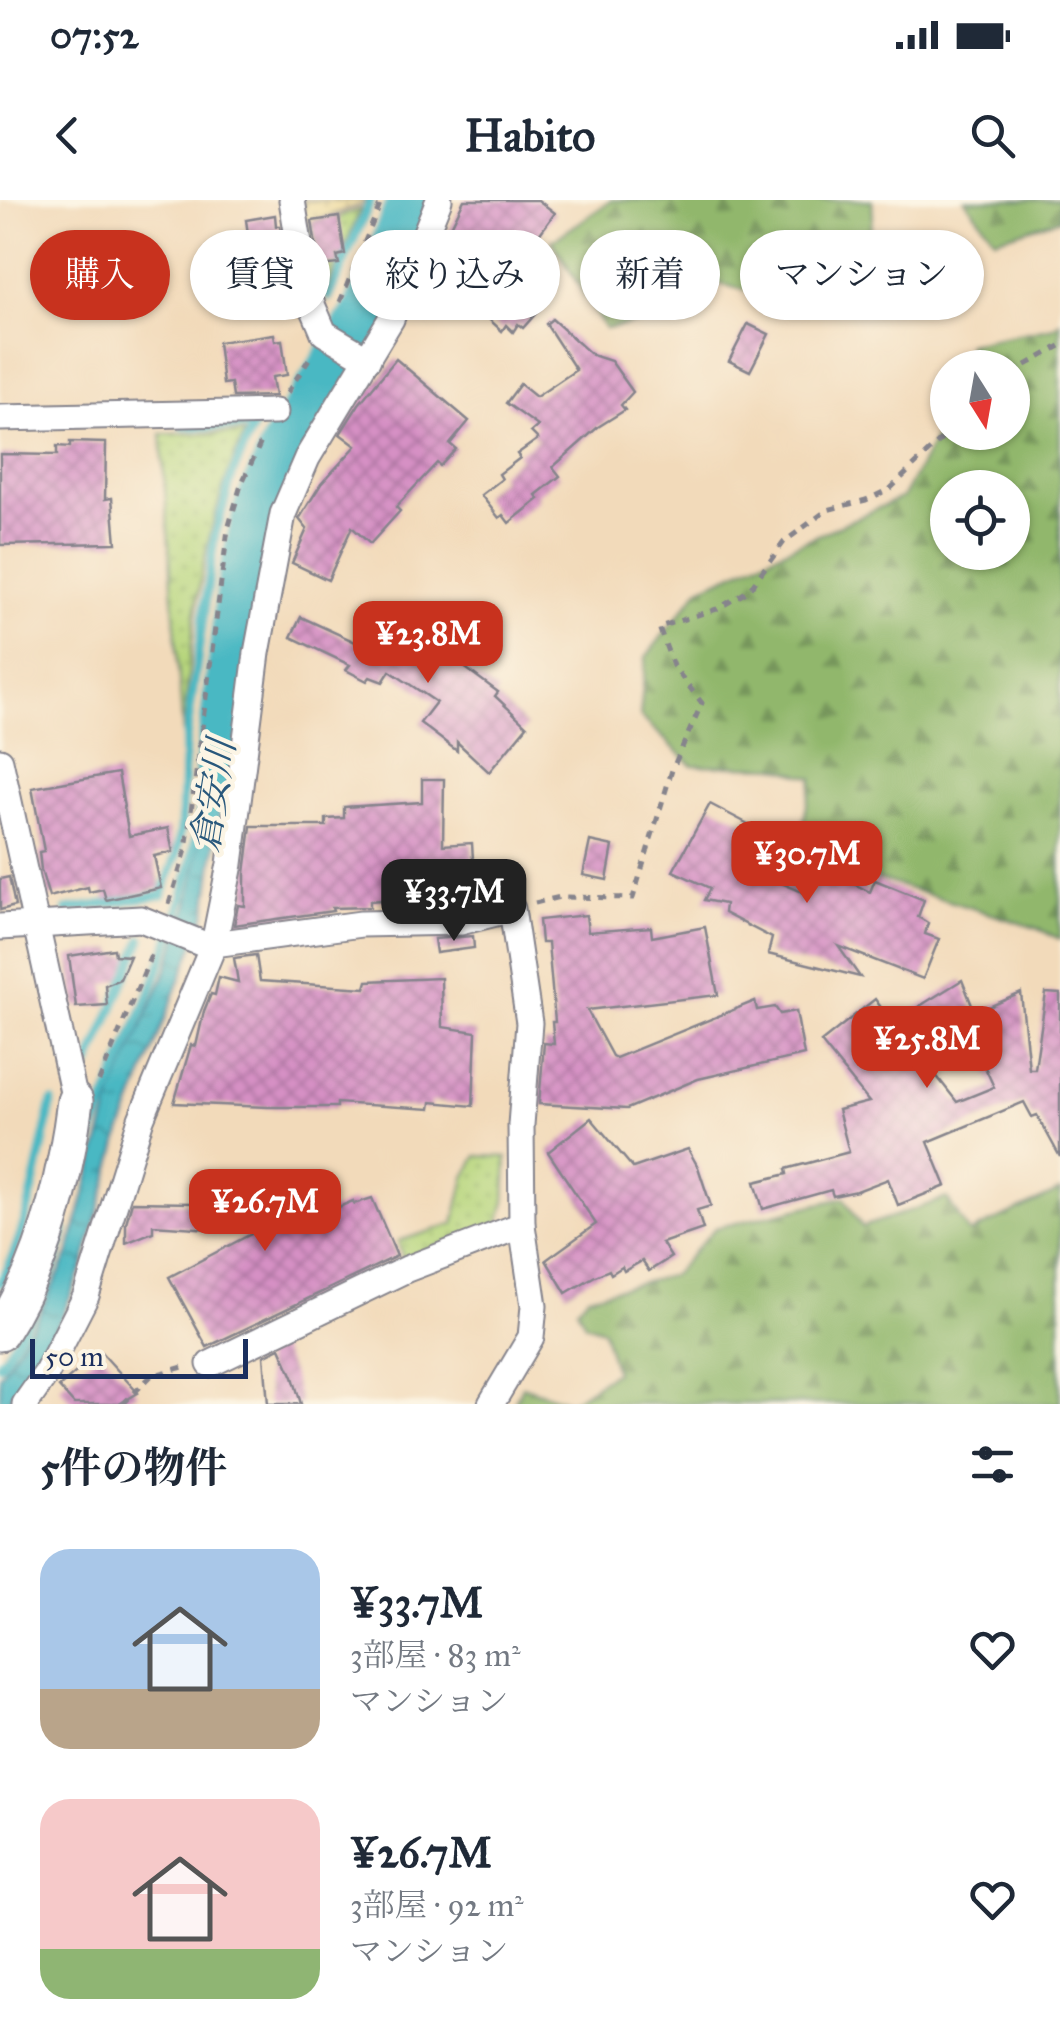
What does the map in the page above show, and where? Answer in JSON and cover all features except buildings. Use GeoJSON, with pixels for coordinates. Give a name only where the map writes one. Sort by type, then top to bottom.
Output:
{"type":"FeatureCollection","features":[{"type":"Feature","properties":{"kind":"street"},"geometry":{"type":"LineString","coordinates":[[292,200],[307,293],[329,336],[363,355]]}},
{"type":"Feature","properties":{"kind":"street"},"geometry":{"type":"LineString","coordinates":[[38,1399],[86,1296],[141,1119],[209,944],[230,864],[257,654],[282,514],[307,458],[363,355],[400,300],[439,200]]}},
{"type":"Feature","properties":{"kind":"street"},"geometry":{"type":"LineString","coordinates":[[0,418],[275,412]]}},
{"type":"Feature","properties":{"kind":"street"},"geometry":{"type":"LineString","coordinates":[[0,761],[75,1101],[45,1236],[30,1280],[0,1332]]}},
{"type":"Feature","properties":{"kind":"street"},"geometry":{"type":"LineString","coordinates":[[0,928],[141,919],[209,944],[361,924],[460,922],[512,910],[530,1023],[521,1125],[522,1225],[534,1306],[531,1337],[491,1404]]}},
{"type":"Feature","properties":{"kind":"street"},"geometry":{"type":"LineString","coordinates":[[210,1364],[407,1269],[522,1225]]}},
{"type":"Feature","properties":{"kind":"path"},"geometry":{"type":"LineString","coordinates":[[75,1101],[86,1098],[95,1088],[165,929],[186,850],[228,528],[240,485],[275,412],[329,336],[382,200]]}},
{"type":"Feature","properties":{"kind":"path"},"geometry":{"type":"LineString","coordinates":[[1030,364],[1060,346]]}},
{"type":"Feature","properties":{"kind":"path"},"geometry":{"type":"LineString","coordinates":[[512,910],[560,897],[633,898],[672,770],[702,704],[673,666],[660,626],[717,608],[748,591],[784,542],[827,510],[890,489],[930,450]]}},
{"type":"Feature","properties":{"kind":"path"},"geometry":{"type":"LineString","coordinates":[[122,1404],[151,1376],[200,1362],[210,1364]]}},
{"type":"Feature","properties":{"kind":"green space"},"geometry":{"type":"Polygon","coordinates":[[[612,200],[872,200],[870,230],[740,230],[740,289],[720,284],[720,230],[580,230],[580,287],[560,254],[560,236],[612,200]]]}},
{"type":"Feature","properties":{"kind":"green space"},"geometry":{"type":"Polygon","coordinates":[[[965,200],[1060,200],[1060,219],[995,239],[965,200]]]}},
{"type":"Feature","properties":{"kind":"green space"},"geometry":{"type":"Polygon","coordinates":[[[361,209],[330,281],[330,230],[308,227],[361,209]]]}},
{"type":"Feature","properties":{"kind":"green space"},"geometry":{"type":"Polygon","coordinates":[[[600,320],[654,320],[605,329],[600,320]]]}},
{"type":"Feature","properties":{"kind":"green space"},"geometry":{"type":"Polygon","coordinates":[[[1060,322],[1060,939],[1036,928],[820,861],[802,827],[813,778],[776,767],[692,765],[640,716],[646,657],[700,588],[903,497],[930,447],[1030,450],[1030,350],[966,350],[968,344],[1054,327],[1060,322]]]}},
{"type":"Feature","properties":{"kind":"green space"},"geometry":{"type":"Polygon","coordinates":[[[245,433],[218,506],[200,581],[183,735],[161,434],[245,433]]]}},
{"type":"Feature","properties":{"kind":"green space"},"geometry":{"type":"Polygon","coordinates":[[[477,1156],[507,1157],[505,1202],[499,1222],[403,1259],[398,1241],[454,1224],[465,1177],[477,1156]]]}},
{"type":"Feature","properties":{"kind":"green space"},"geometry":{"type":"Polygon","coordinates":[[[1060,1191],[1060,1404],[514,1404],[522,1386],[570,1402],[615,1372],[603,1330],[585,1324],[577,1308],[588,1296],[673,1275],[715,1228],[844,1198],[862,1227],[947,1198],[969,1233],[1060,1191]]]}},
{"type":"Feature","properties":{"kind":"sand"},"geometry":{"type":"Polygon","coordinates":[[[302,200],[366,200],[305,224],[302,200]]]}},
{"type":"Feature","properties":{"kind":"water"},"geometry":{"type":"Polygon","coordinates":[[[221,694],[236,696],[206,913],[121,1133],[83,1266],[62,1317],[7,1404],[0,1404],[0,1376],[39,1314],[68,1255],[113,1092],[167,969],[187,908],[221,694]]]}},
{"type":"Feature","properties":{"kind":"waterway"},"geometry":{"type":"LineString","coordinates":[[330,295],[371,200]]}},
{"type":"Feature","properties":{"kind":"waterway"},"geometry":{"type":"LineString","coordinates":[[81,1166],[155,981],[190,867],[206,771],[222,626],[239,531],[252,484],[282,423],[352,312],[395,200]]}},
{"type":"Feature","properties":{"kind":"waterway","name":"倉安川"},"geometry":{"type":"LineString","coordinates":[[220,768],[243,582],[259,510],[287,445],[369,311],[414,200]]}},
{"type":"Feature","properties":{"kind":"waterway"},"geometry":{"type":"LineString","coordinates":[[66,910],[162,895],[177,854],[185,747],[215,536],[233,473],[254,426],[183,426]]}},
{"type":"Feature","properties":{"kind":"waterway"},"geometry":{"type":"LineString","coordinates":[[89,1065],[142,939]]}},
{"type":"Feature","properties":{"kind":"waterway"},"geometry":{"type":"LineString","coordinates":[[0,1284],[26,1218],[52,1102]]}},
{"type":"Feature","properties":{"kind":"waterway"},"geometry":{"type":"LineString","coordinates":[[0,1365],[46,1283],[64,1230]]}}]}
